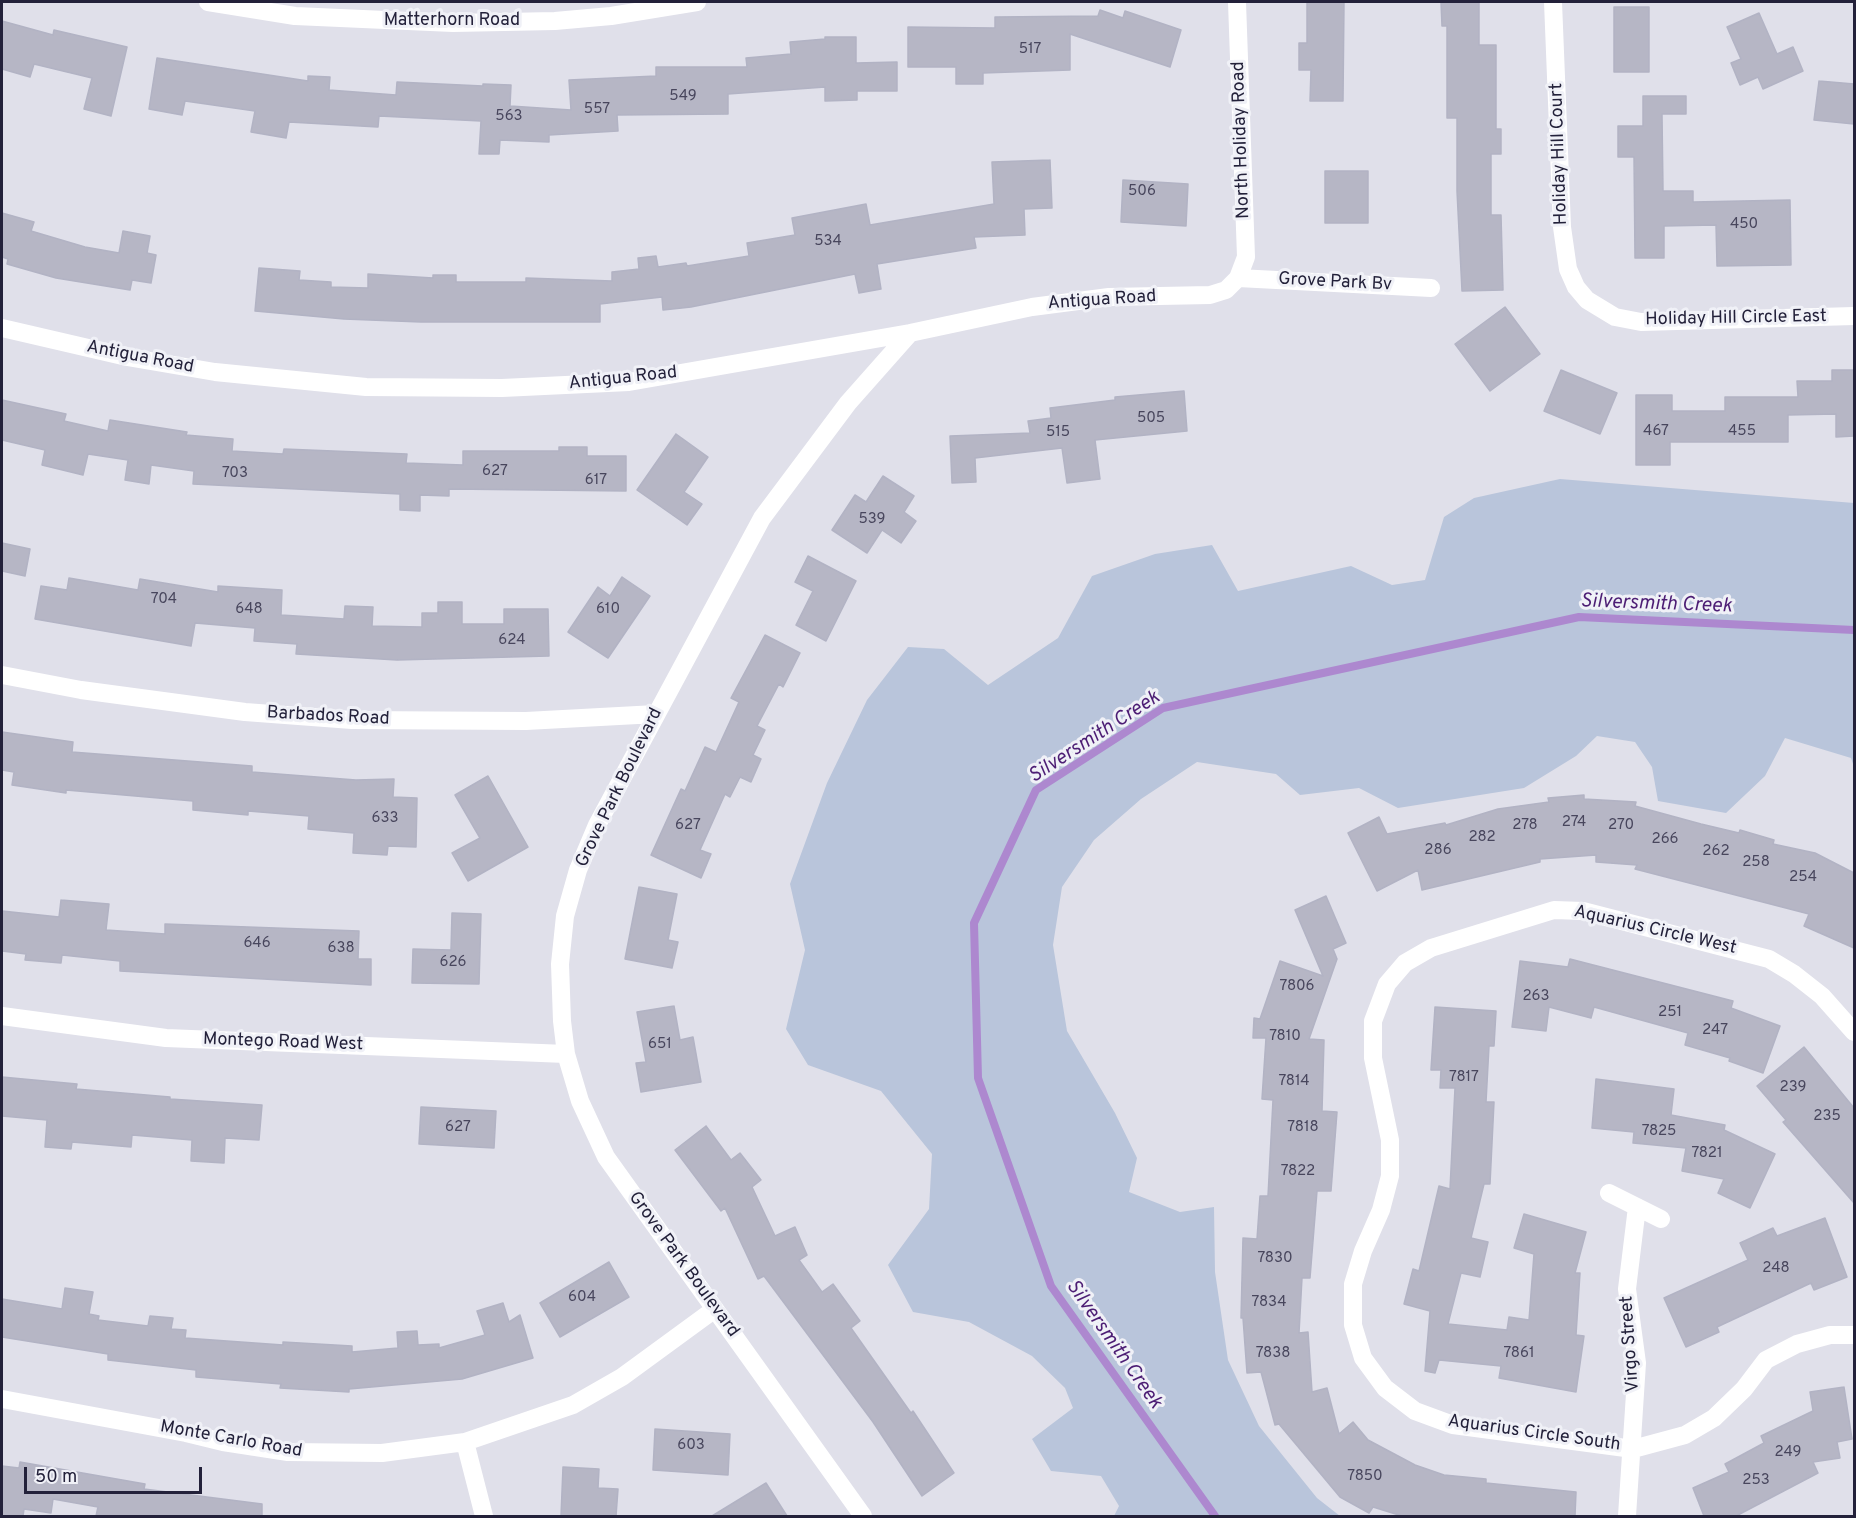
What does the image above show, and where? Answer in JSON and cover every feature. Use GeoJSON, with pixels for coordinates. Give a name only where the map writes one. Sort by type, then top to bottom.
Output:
{"type":"FeatureCollection","features":[{"type":"Feature","properties":{"kind":"street","name":"Matterhorn Road"},"geometry":{"type":"LineString","coordinates":[[208,2],[295,16],[453,23],[555,21],[611,16],[697,2]]}},
{"type":"Feature","properties":{"kind":"street","name":"North Holiday Road"},"geometry":{"type":"LineString","coordinates":[[1237,2],[1246,257],[1239,278]]}},
{"type":"Feature","properties":{"kind":"street","name":"Holiday Hill Court"},"geometry":{"type":"LineString","coordinates":[[1554,2],[1562,227],[1568,269],[1576,287],[1587,300]]}},
{"type":"Feature","properties":{"kind":"street","name":"Grove Park Bv"},"geometry":{"type":"LineString","coordinates":[[1239,278],[1431,288]]}},
{"type":"Feature","properties":{"kind":"street","name":"Antigua Road"},"geometry":{"type":"LineString","coordinates":[[2,328],[127,357],[215,372],[366,387],[502,388],[629,382],[910,333],[1032,307],[1109,297],[1210,295],[1226,290],[1239,278]]}},
{"type":"Feature","properties":{"kind":"street","name":"Holiday Hill Circle East"},"geometry":{"type":"LineString","coordinates":[[1587,300],[1615,317],[1641,322],[1854,316]]}},
{"type":"Feature","properties":{"kind":"street","name":"Grove Park Boulevard"},"geometry":{"type":"LineString","coordinates":[[863,1516],[606,1156],[580,1101],[566,1054],[560,988],[565,916],[578,870],[597,825],[656,714],[778,493],[848,403],[910,333]]}},
{"type":"Feature","properties":{"kind":"street","name":"Barbados Road"},"geometry":{"type":"LineString","coordinates":[[2,675],[81,690],[245,712],[352,720],[526,721],[656,714]]}},
{"type":"Feature","properties":{"kind":"street","name":"Aquarius Circle West"},"geometry":{"type":"LineString","coordinates":[[1431,948],[1554,910],[1583,911],[1769,959],[1794,974],[1822,996],[1854,1032]]}},
{"type":"Feature","properties":{"kind":"street","name":"Aquarius Circle South"},"geometry":{"type":"LineString","coordinates":[[1431,948],[1405,963],[1388,984],[1373,1021],[1373,1058],[1390,1140],[1390,1176],[1381,1210],[1363,1251],[1353,1284],[1353,1325],[1363,1358],[1385,1388],[1415,1411],[1453,1425],[1633,1449]]}},
{"type":"Feature","properties":{"kind":"street","name":"Montego Road West"},"geometry":{"type":"LineString","coordinates":[[2,1016],[166,1038],[566,1054]]}},
{"type":"Feature","properties":{"kind":"street"},"geometry":{"type":"LineString","coordinates":[[1609,1192],[1661,1219]]}},
{"type":"Feature","properties":{"kind":"street","name":"Virgo Street"},"geometry":{"type":"LineString","coordinates":[[1627,1516],[1637,1364],[1627,1289],[1637,1207]]}},
{"type":"Feature","properties":{"kind":"street","name":"Monte Carlo Road"},"geometry":{"type":"LineString","coordinates":[[2,1399],[186,1432],[223,1442],[288,1452],[382,1453],[465,1442],[573,1405],[622,1377],[715,1309]]}},
{"type":"Feature","properties":{"kind":"street"},"geometry":{"type":"LineString","coordinates":[[1633,1449],[1685,1435],[1714,1418],[1744,1389],[1766,1360],[1797,1344],[1830,1335],[1854,1335]]}},
{"type":"Feature","properties":{"kind":"street"},"geometry":{"type":"LineString","coordinates":[[465,1442],[484,1516]]}},
{"type":"Feature","properties":{"kind":"shaded area"},"geometry":{"type":"Polygon","coordinates":[[[1560,479],[1854,503],[1854,767],[1851,758],[1785,738],[1765,776],[1726,813],[1658,801],[1652,767],[1635,742],[1597,736],[1576,756],[1524,788],[1398,808],[1359,788],[1300,795],[1276,774],[1197,762],[1141,799],[1094,840],[1062,887],[1053,945],[1067,1031],[1115,1113],[1137,1158],[1129,1192],[1180,1212],[1214,1207],[1215,1272],[1228,1360],[1259,1426],[1317,1498],[1340,1516],[1114,1516],[1119,1506],[1101,1476],[1051,1471],[1032,1439],[1073,1408],[1065,1388],[1032,1356],[969,1322],[913,1312],[888,1265],[929,1209],[932,1154],[881,1091],[808,1065],[786,1029],[805,950],[790,884],[827,783],[867,700],[908,647],[944,649],[988,685],[1058,638],[1092,576],[1155,554],[1212,545],[1238,591],[1351,566],[1392,585],[1425,580],[1444,517],[1474,498],[1560,479]]]}},
{"type":"Feature","properties":{"kind":"building"},"geometry":{"type":"Polygon","coordinates":[[[1307,2],[1344,2],[1343,101],[1310,101],[1311,70],[1299,70],[1299,43],[1307,43],[1307,2]]]}},
{"type":"Feature","properties":{"kind":"building"},"geometry":{"type":"Polygon","coordinates":[[[1441,2],[1479,2],[1479,45],[1496,45],[1496,129],[1501,129],[1501,154],[1491,154],[1491,215],[1501,215],[1503,290],[1462,291],[1457,191],[1457,118],[1447,118],[1447,26],[1442,26],[1441,2]]]}},
{"type":"Feature","properties":{"kind":"building"},"geometry":{"type":"Polygon","coordinates":[[[1614,7],[1649,7],[1649,72],[1614,72],[1614,7]]]}},
{"type":"Feature","properties":{"kind":"building"},"geometry":{"type":"Polygon","coordinates":[[[1100,10],[1123,18],[1125,11],[1181,30],[1170,67],[1070,34],[1070,70],[983,73],[983,84],[956,84],[956,67],[908,67],[908,27],[995,28],[995,17],[1098,16],[1100,10]]]}},
{"type":"Feature","properties":{"kind":"building"},"geometry":{"type":"Polygon","coordinates":[[[1759,13],[1777,54],[1793,47],[1803,71],[1763,89],[1758,77],[1740,85],[1731,63],[1741,59],[1727,27],[1759,13]]]}},
{"type":"Feature","properties":{"kind":"building"},"geometry":{"type":"Polygon","coordinates":[[[2,21],[53,35],[54,30],[127,47],[111,116],[84,109],[92,78],[34,64],[30,77],[2,69],[2,21]]]}},
{"type":"Feature","properties":{"kind":"building"},"geometry":{"type":"Polygon","coordinates":[[[825,37],[856,37],[856,63],[897,62],[897,91],[857,91],[857,100],[825,101],[825,87],[728,94],[728,114],[617,115],[618,131],[549,135],[549,142],[500,140],[499,154],[479,154],[481,121],[379,116],[378,127],[289,122],[286,138],[251,132],[255,111],[185,101],[182,115],[149,109],[157,58],[308,81],[308,76],[330,77],[329,90],[396,95],[397,82],[511,85],[510,106],[571,110],[569,80],[656,76],[656,67],[747,67],[746,58],[791,54],[790,42],[825,39],[825,37]]]}},
{"type":"Feature","properties":{"kind":"building"},"geometry":{"type":"Polygon","coordinates":[[[1819,81],[1854,84],[1854,124],[1814,120],[1819,81]]]}},
{"type":"Feature","properties":{"kind":"building"},"geometry":{"type":"Polygon","coordinates":[[[1643,96],[1686,96],[1686,114],[1662,114],[1663,191],[1693,191],[1693,202],[1790,200],[1791,265],[1717,266],[1716,225],[1664,226],[1664,258],[1635,258],[1634,157],[1618,157],[1618,126],[1643,126],[1643,96]]]}},
{"type":"Feature","properties":{"kind":"building"},"geometry":{"type":"Polygon","coordinates":[[[1050,160],[1052,208],[1024,209],[1025,235],[974,237],[976,248],[877,264],[881,289],[859,293],[855,274],[691,307],[663,310],[662,297],[600,304],[600,322],[421,322],[344,319],[255,311],[259,268],[300,271],[299,280],[331,282],[331,287],[368,288],[368,274],[433,278],[433,275],[456,275],[456,282],[526,282],[526,278],[612,281],[612,272],[639,269],[638,258],[656,256],[658,267],[686,263],[687,266],[749,256],[747,243],[795,235],[792,218],[866,204],[870,225],[994,204],[992,162],[1050,160]]]}},
{"type":"Feature","properties":{"kind":"building"},"geometry":{"type":"Polygon","coordinates":[[[1325,171],[1368,171],[1368,223],[1325,223],[1325,171]]]}},
{"type":"Feature","properties":{"kind":"building"},"geometry":{"type":"Polygon","coordinates":[[[1123,180],[1188,184],[1186,226],[1121,222],[1123,180]]]}},
{"type":"Feature","properties":{"kind":"building"},"geometry":{"type":"Polygon","coordinates":[[[2,213],[34,222],[31,231],[85,247],[119,253],[123,231],[150,236],[147,253],[156,255],[151,283],[132,280],[130,290],[56,278],[7,264],[8,259],[2,257],[2,213]]]}},
{"type":"Feature","properties":{"kind":"building"},"geometry":{"type":"Polygon","coordinates":[[[1505,307],[1540,354],[1490,391],[1455,344],[1505,307]]]}},
{"type":"Feature","properties":{"kind":"building"},"geometry":{"type":"Polygon","coordinates":[[[1561,370],[1617,393],[1600,434],[1544,411],[1561,370]]]}},
{"type":"Feature","properties":{"kind":"building"},"geometry":{"type":"Polygon","coordinates":[[[1832,370],[1854,370],[1854,436],[1836,437],[1836,414],[1788,415],[1788,442],[1670,442],[1670,465],[1636,465],[1636,395],[1672,395],[1672,411],[1725,411],[1725,397],[1798,397],[1797,381],[1832,381],[1832,370]]]}},
{"type":"Feature","properties":{"kind":"building"},"geometry":{"type":"Polygon","coordinates":[[[1184,391],[1187,431],[1095,440],[1100,479],[1067,483],[1062,448],[975,458],[976,482],[952,483],[950,436],[1030,433],[1028,421],[1051,418],[1050,408],[1115,400],[1115,397],[1184,391]]]}},
{"type":"Feature","properties":{"kind":"building"},"geometry":{"type":"Polygon","coordinates":[[[2,400],[66,414],[64,421],[108,431],[110,420],[187,432],[186,435],[233,439],[232,451],[283,454],[284,449],[407,454],[406,463],[463,465],[463,451],[559,451],[559,447],[587,447],[587,456],[626,456],[626,491],[449,489],[449,496],[420,495],[420,511],[400,510],[400,494],[193,484],[194,471],[151,465],[149,484],[125,480],[128,460],[88,454],[83,475],[42,465],[45,450],[2,440],[2,400]]]}},
{"type":"Feature","properties":{"kind":"building"},"geometry":{"type":"Polygon","coordinates":[[[676,434],[708,457],[684,492],[702,504],[687,525],[637,490],[676,434]]]}},
{"type":"Feature","properties":{"kind":"building"},"geometry":{"type":"Polygon","coordinates":[[[883,476],[914,496],[904,512],[916,521],[901,543],[882,530],[867,553],[832,530],[855,495],[866,502],[883,476]]]}},
{"type":"Feature","properties":{"kind":"building"},"geometry":{"type":"Polygon","coordinates":[[[2,543],[30,549],[25,576],[2,571],[2,543]]]}},
{"type":"Feature","properties":{"kind":"building"},"geometry":{"type":"Polygon","coordinates":[[[808,556],[856,581],[826,641],[796,625],[813,591],[795,582],[808,556]]]}},
{"type":"Feature","properties":{"kind":"building"},"geometry":{"type":"Polygon","coordinates":[[[622,577],[650,596],[608,658],[568,632],[598,587],[610,596],[622,577]]]}},
{"type":"Feature","properties":{"kind":"building"},"geometry":{"type":"Polygon","coordinates":[[[69,578],[138,590],[140,579],[218,592],[218,586],[282,590],[281,615],[344,619],[345,606],[373,607],[372,626],[422,627],[422,613],[438,613],[438,602],[462,602],[462,624],[504,624],[504,609],[548,609],[549,656],[397,660],[296,654],[297,644],[254,641],[255,628],[195,623],[191,646],[35,619],[41,586],[67,590],[69,578]]]}},
{"type":"Feature","properties":{"kind":"building"},"geometry":{"type":"Polygon","coordinates":[[[765,635],[800,653],[783,687],[779,684],[757,726],[765,730],[753,755],[761,759],[751,782],[740,777],[730,797],[725,794],[700,850],[711,854],[701,878],[651,855],[681,789],[685,791],[705,747],[716,752],[739,702],[731,698],[765,635]]]}},
{"type":"Feature","properties":{"kind":"building"},"geometry":{"type":"Polygon","coordinates":[[[2,732],[73,742],[72,752],[252,766],[252,772],[356,780],[394,779],[393,797],[417,798],[416,847],[388,846],[387,855],[353,853],[354,833],[308,829],[309,816],[248,811],[248,815],[193,810],[193,801],[66,790],[66,793],[12,785],[14,772],[2,770],[2,732]]]}},
{"type":"Feature","properties":{"kind":"building"},"geometry":{"type":"Polygon","coordinates":[[[488,776],[528,847],[468,881],[452,853],[480,838],[455,795],[488,776]]]}},
{"type":"Feature","properties":{"kind":"building"},"geometry":{"type":"Polygon","coordinates":[[[1584,795],[1584,799],[1636,802],[1635,806],[1701,824],[1739,833],[1740,830],[1774,840],[1773,844],[1815,853],[1854,873],[1854,948],[1804,926],[1809,914],[1635,869],[1637,865],[1596,862],[1596,855],[1540,859],[1540,862],[1422,890],[1418,870],[1377,891],[1348,833],[1379,817],[1387,834],[1445,823],[1446,825],[1498,809],[1549,802],[1548,798],[1584,795]]]}},
{"type":"Feature","properties":{"kind":"building"},"geometry":{"type":"Polygon","coordinates":[[[639,887],[677,894],[668,940],[678,942],[672,968],[625,959],[639,887]]]}},
{"type":"Feature","properties":{"kind":"building"},"geometry":{"type":"Polygon","coordinates":[[[1326,896],[1346,943],[1333,949],[1337,959],[1309,1039],[1324,1040],[1322,1111],[1337,1112],[1331,1191],[1317,1191],[1310,1278],[1302,1278],[1299,1333],[1308,1332],[1312,1392],[1327,1388],[1339,1434],[1353,1422],[1368,1440],[1415,1465],[1444,1475],[1486,1479],[1486,1483],[1576,1492],[1575,1516],[1402,1516],[1373,1507],[1369,1513],[1340,1497],[1279,1424],[1275,1425],[1261,1372],[1247,1373],[1243,1318],[1241,1318],[1243,1238],[1257,1239],[1260,1196],[1268,1196],[1273,1100],[1262,1099],[1266,1038],[1253,1038],[1254,1018],[1260,1019],[1280,961],[1323,976],[1295,910],[1326,896]]]}},
{"type":"Feature","properties":{"kind":"building"},"geometry":{"type":"Polygon","coordinates":[[[61,900],[109,904],[106,930],[165,934],[165,924],[359,931],[358,959],[371,959],[371,985],[120,971],[120,961],[62,955],[61,963],[25,960],[26,954],[2,951],[2,911],[59,917],[61,900]]]}},
{"type":"Feature","properties":{"kind":"building"},"geometry":{"type":"Polygon","coordinates":[[[452,913],[481,914],[479,984],[412,983],[413,949],[451,950],[452,913]]]}},
{"type":"Feature","properties":{"kind":"building"},"geometry":{"type":"Polygon","coordinates":[[[1570,959],[1733,1001],[1731,1008],[1780,1026],[1763,1073],[1729,1061],[1730,1058],[1685,1045],[1688,1033],[1594,1007],[1591,1018],[1549,1007],[1546,1031],[1512,1027],[1520,961],[1568,967],[1570,959]]]}},
{"type":"Feature","properties":{"kind":"building"},"geometry":{"type":"Polygon","coordinates":[[[674,1006],[680,1040],[693,1037],[701,1082],[641,1092],[636,1063],[646,1062],[637,1012],[674,1006]]]}},
{"type":"Feature","properties":{"kind":"building"},"geometry":{"type":"Polygon","coordinates":[[[1435,1007],[1496,1011],[1494,1046],[1489,1046],[1486,1102],[1494,1102],[1490,1184],[1484,1184],[1471,1238],[1488,1242],[1480,1277],[1461,1273],[1448,1324],[1507,1330],[1509,1317],[1529,1320],[1534,1254],[1514,1248],[1524,1214],[1586,1232],[1575,1273],[1580,1273],[1576,1335],[1584,1336],[1576,1392],[1499,1378],[1501,1366],[1439,1360],[1435,1373],[1425,1371],[1430,1311],[1404,1304],[1413,1269],[1419,1271],[1439,1186],[1450,1189],[1455,1088],[1440,1088],[1441,1070],[1431,1070],[1435,1007]]]}},
{"type":"Feature","properties":{"kind":"building"},"geometry":{"type":"Polygon","coordinates":[[[1804,1047],[1854,1108],[1854,1203],[1783,1122],[1786,1120],[1757,1086],[1804,1047]]]}},
{"type":"Feature","properties":{"kind":"building"},"geometry":{"type":"Polygon","coordinates":[[[2,1077],[77,1084],[76,1089],[170,1097],[170,1099],[262,1105],[259,1140],[225,1138],[224,1163],[191,1161],[192,1140],[132,1135],[131,1147],[72,1142],[71,1149],[45,1147],[47,1120],[2,1116],[2,1077]]]}},
{"type":"Feature","properties":{"kind":"building"},"geometry":{"type":"Polygon","coordinates":[[[1596,1079],[1674,1089],[1671,1115],[1725,1125],[1724,1130],[1775,1154],[1750,1208],[1718,1193],[1724,1179],[1682,1171],[1686,1148],[1633,1143],[1634,1132],[1592,1128],[1596,1079]]]}},
{"type":"Feature","properties":{"kind":"building"},"geometry":{"type":"Polygon","coordinates":[[[421,1107],[496,1111],[494,1148],[419,1144],[421,1107]]]}},
{"type":"Feature","properties":{"kind":"building"},"geometry":{"type":"Polygon","coordinates":[[[706,1126],[731,1160],[740,1153],[761,1180],[752,1187],[775,1236],[795,1227],[807,1255],[799,1260],[822,1292],[833,1284],[860,1321],[851,1328],[911,1413],[913,1411],[954,1473],[922,1496],[873,1422],[764,1276],[758,1279],[725,1208],[721,1211],[675,1150],[706,1126]]]}},
{"type":"Feature","properties":{"kind":"building"},"geometry":{"type":"Polygon","coordinates":[[[1825,1218],[1847,1277],[1814,1290],[1811,1283],[1717,1327],[1719,1332],[1686,1347],[1664,1298],[1748,1260],[1740,1243],[1773,1228],[1777,1236],[1825,1218]]]}},
{"type":"Feature","properties":{"kind":"building"},"geometry":{"type":"Polygon","coordinates":[[[609,1262],[629,1297],[560,1337],[540,1303],[609,1262]]]}},
{"type":"Feature","properties":{"kind":"building"},"geometry":{"type":"Polygon","coordinates":[[[65,1288],[93,1292],[89,1314],[99,1316],[98,1320],[148,1326],[150,1316],[173,1318],[171,1329],[186,1330],[185,1338],[283,1345],[283,1342],[352,1346],[352,1352],[398,1348],[397,1332],[417,1331],[418,1345],[439,1344],[439,1348],[485,1335],[477,1311],[503,1303],[509,1322],[520,1315],[533,1358],[462,1379],[349,1389],[349,1392],[280,1388],[281,1384],[196,1377],[196,1370],[108,1360],[108,1354],[2,1337],[2,1299],[62,1309],[65,1288]]]}},
{"type":"Feature","properties":{"kind":"building"},"geometry":{"type":"Polygon","coordinates":[[[1844,1387],[1852,1439],[1837,1442],[1840,1458],[1813,1462],[1818,1473],[1736,1516],[1704,1516],[1693,1488],[1729,1472],[1725,1464],[1764,1443],[1761,1436],[1813,1411],[1810,1392],[1844,1387]]]}},
{"type":"Feature","properties":{"kind":"building"},"geometry":{"type":"Polygon","coordinates":[[[655,1429],[730,1434],[728,1475],[653,1470],[655,1429]]]}},
{"type":"Feature","properties":{"kind":"building"},"geometry":{"type":"Polygon","coordinates":[[[20,1462],[145,1484],[144,1489],[262,1504],[262,1516],[96,1516],[98,1507],[53,1499],[51,1513],[24,1509],[23,1516],[2,1516],[2,1466],[19,1468],[20,1462]]]}},
{"type":"Feature","properties":{"kind":"building"},"geometry":{"type":"Polygon","coordinates":[[[563,1467],[599,1469],[598,1488],[618,1489],[616,1516],[561,1516],[563,1467]]]}},
{"type":"Feature","properties":{"kind":"building"},"geometry":{"type":"Polygon","coordinates":[[[766,1483],[787,1516],[712,1516],[766,1483]]]}},
{"type":"Feature","properties":{"kind":"waterway","name":"Silversmith Creek"},"geometry":{"type":"LineString","coordinates":[[1215,1516],[1051,1286],[978,1078],[974,923],[1036,790],[1163,708],[1579,617],[1854,630]]}}]}
